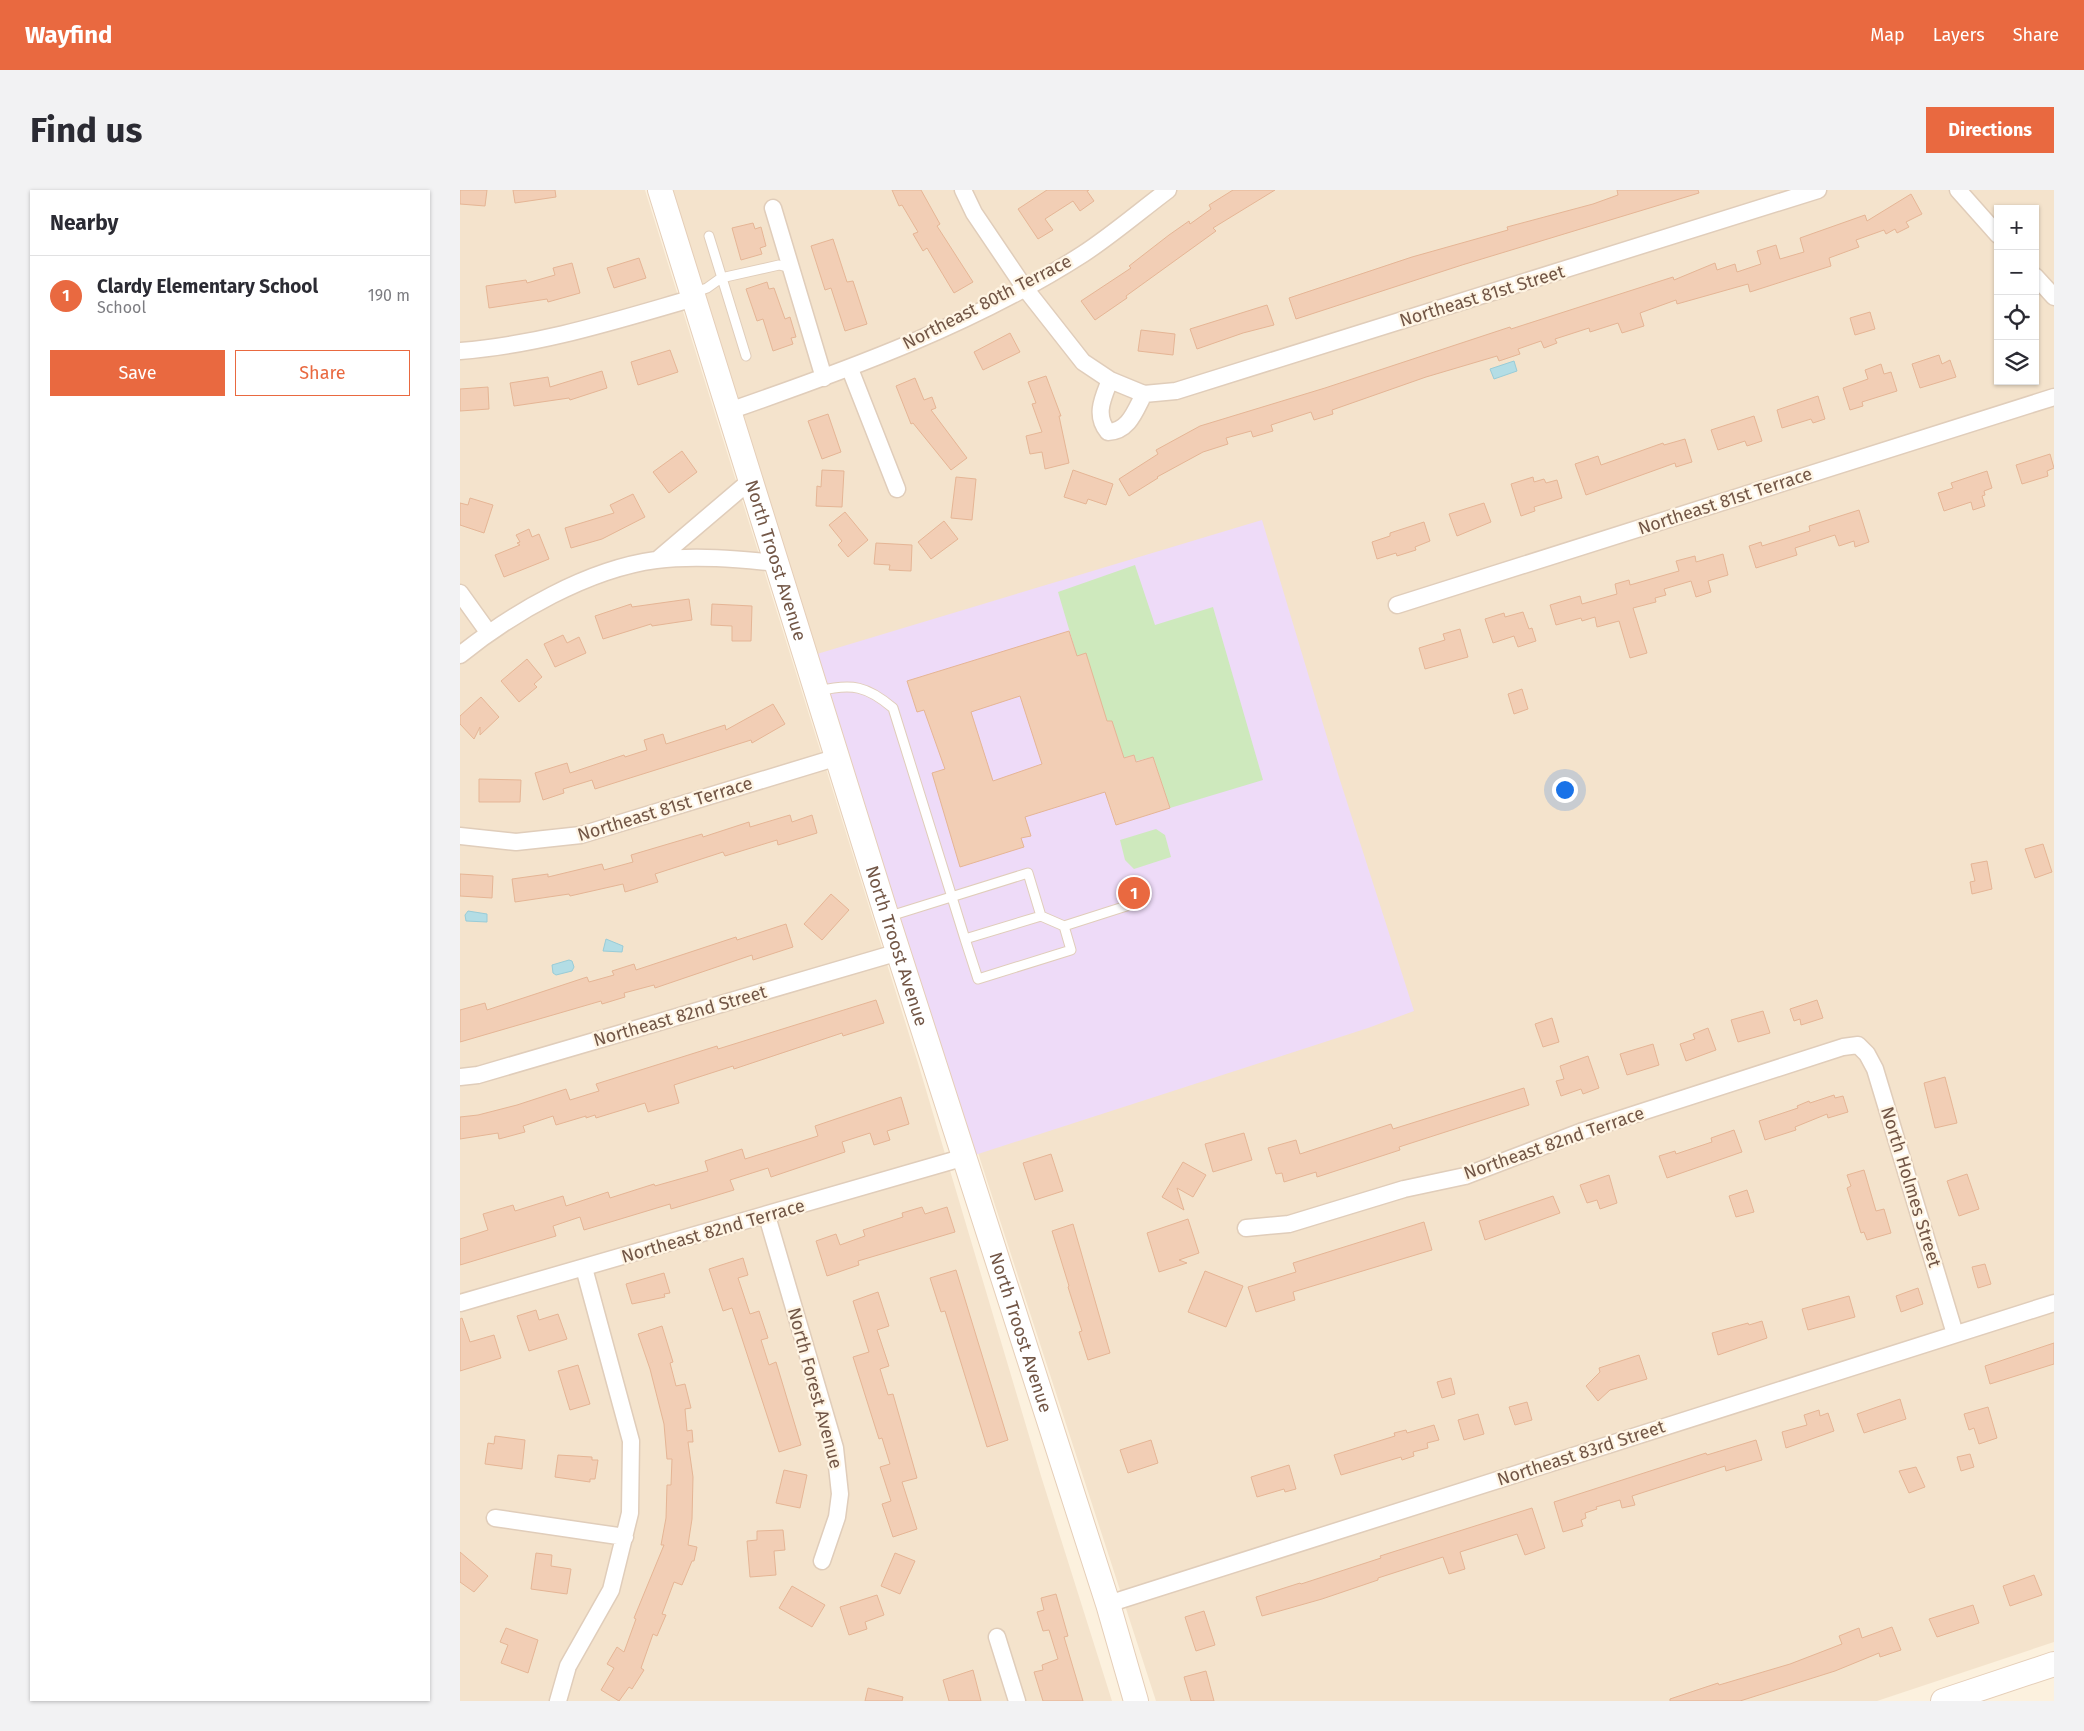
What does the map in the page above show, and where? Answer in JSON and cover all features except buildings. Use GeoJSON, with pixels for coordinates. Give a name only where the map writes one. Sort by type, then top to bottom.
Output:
{"type":"FeatureCollection","features":[{"type":"Feature","properties":{"kind":"street","name":"North Troost Avenue"},"geometry":{"type":"LineString","coordinates":[[660,190],[887,917],[1108,1604],[1136,1701]]}},
{"type":"Feature","properties":{"kind":"street"},"geometry":{"type":"LineString","coordinates":[[962,190],[974,213],[1024,287],[1083,362],[1110,380],[1144,394],[1128,424],[1118,431],[1108,432],[1103,426],[1100,416],[1101,402],[1110,380]]}},
{"type":"Feature","properties":{"kind":"street","name":"Northeast 80th Terrace"},"geometry":{"type":"LineString","coordinates":[[729,410],[850,368],[926,336],[1024,287],[1083,254],[1168,190]]}},
{"type":"Feature","properties":{"kind":"street","name":"Northeast 81st Street"},"geometry":{"type":"LineString","coordinates":[[1144,394],[1185,388],[1818,190]]}},
{"type":"Feature","properties":{"kind":"street"},"geometry":{"type":"LineString","coordinates":[[1958,190],[1994,230]]}},
{"type":"Feature","properties":{"kind":"street"},"geometry":{"type":"LineString","coordinates":[[773,208],[824,378]]}},
{"type":"Feature","properties":{"kind":"street"},"geometry":{"type":"LineString","coordinates":[[2039,280],[2054,297]]}},
{"type":"Feature","properties":{"kind":"street"},"geometry":{"type":"LineString","coordinates":[[460,351],[534,342],[606,324],[693,295]]}},
{"type":"Feature","properties":{"kind":"street"},"geometry":{"type":"LineString","coordinates":[[850,368],[897,489]]}},
{"type":"Feature","properties":{"kind":"street","name":"Northeast 81st Terrace"},"geometry":{"type":"LineString","coordinates":[[1397,605],[2054,397]]}},
{"type":"Feature","properties":{"kind":"street"},"geometry":{"type":"LineString","coordinates":[[656,560],[751,480]]}},
{"type":"Feature","properties":{"kind":"street"},"geometry":{"type":"LineString","coordinates":[[460,655],[488,632],[552,596],[601,575],[656,560],[698,557],[777,563]]}},
{"type":"Feature","properties":{"kind":"street"},"geometry":{"type":"LineString","coordinates":[[460,593],[488,632]]}},
{"type":"Feature","properties":{"kind":"street","name":"Northeast 81st Terrace"},"geometry":{"type":"LineString","coordinates":[[460,836],[516,842],[581,835],[838,757]]}},
{"type":"Feature","properties":{"kind":"street","name":"Northeast 82nd Street"},"geometry":{"type":"LineString","coordinates":[[460,1077],[478,1075],[899,952]]}},
{"type":"Feature","properties":{"kind":"street","name":"Northeast 82nd Terrace"},"geometry":{"type":"LineString","coordinates":[[1246,1228],[1289,1224],[1404,1189],[1465,1176],[1583,1131],[1843,1047],[1858,1045]]}},
{"type":"Feature","properties":{"kind":"street","name":"North Holmes Street"},"geometry":{"type":"LineString","coordinates":[[1858,1045],[1867,1054],[1875,1069],[1955,1334]]}},
{"type":"Feature","properties":{"kind":"street","name":"Northeast 82nd Terrace"},"geometry":{"type":"LineString","coordinates":[[460,1303],[767,1216],[965,1157]]}},
{"type":"Feature","properties":{"kind":"street","name":"North Forest Avenue"},"geometry":{"type":"LineString","coordinates":[[767,1216],[838,1463],[840,1494],[837,1517],[822,1562]]}},
{"type":"Feature","properties":{"kind":"street"},"geometry":{"type":"LineString","coordinates":[[558,1701],[568,1666],[611,1590],[630,1513],[631,1441],[584,1268]]}},
{"type":"Feature","properties":{"kind":"street","name":"Northeast 83rd Street"},"geometry":{"type":"LineString","coordinates":[[1108,1604],[2054,1303]]}},
{"type":"Feature","properties":{"kind":"street"},"geometry":{"type":"LineString","coordinates":[[496,1518],[625,1537]]}},
{"type":"Feature","properties":{"kind":"street"},"geometry":{"type":"LineString","coordinates":[[997,1638],[1017,1701]]}},
{"type":"Feature","properties":{"kind":"street"},"geometry":{"type":"LineString","coordinates":[[1943,1701],[2054,1664]]}},
{"type":"Feature","properties":{"kind":"lane"},"geometry":{"type":"LineString","coordinates":[[709,236],[746,356]]}},
{"type":"Feature","properties":{"kind":"lane"},"geometry":{"type":"LineString","coordinates":[[693,295],[722,278],[779,265],[791,268]]}},
{"type":"Feature","properties":{"kind":"lane"},"geometry":{"type":"LineString","coordinates":[[817,691],[835,687],[856,686],[877,694],[893,708],[978,979],[1071,950],[1064,926]]}},
{"type":"Feature","properties":{"kind":"lane"},"geometry":{"type":"LineString","coordinates":[[887,917],[1028,873],[1041,916]]}},
{"type":"Feature","properties":{"kind":"lane"},"geometry":{"type":"LineString","coordinates":[[965,939],[1041,916],[1064,926],[1139,902]]}},
{"type":"Feature","properties":{"kind":"shaded area"},"geometry":{"type":"Polygon","coordinates":[[[460,190],[645,190],[918,1063],[1041,1476],[1112,1701],[460,1701],[460,190]]]}},
{"type":"Feature","properties":{"kind":"shaded area"},"geometry":{"type":"Polygon","coordinates":[[[671,190],[2054,190],[2054,1642],[1877,1701],[1156,1701],[816,654],[671,190]]]}},
{"type":"Feature","properties":{"kind":"shaded area"},"geometry":{"type":"Polygon","coordinates":[[[1262,520],[1338,774],[1414,1011],[1368,1028],[975,1155],[817,654],[1262,520]]]}},
{"type":"Feature","properties":{"kind":"green space"},"geometry":{"type":"Polygon","coordinates":[[[1135,565],[1155,625],[1213,607],[1263,780],[1170,808],[1153,757],[1136,761],[1134,755],[1124,758],[1112,721],[1107,721],[1077,656],[1058,592],[1135,565]]]}},
{"type":"Feature","properties":{"kind":"green space"},"geometry":{"type":"Polygon","coordinates":[[[1156,829],[1165,835],[1171,857],[1134,869],[1125,860],[1120,840],[1156,829]]]}},
{"type":"Feature","properties":{"kind":"water"},"geometry":{"type":"Polygon","coordinates":[[[1514,361],[1517,371],[1494,379],[1490,369],[1514,361]]]}},
{"type":"Feature","properties":{"kind":"water"},"geometry":{"type":"Polygon","coordinates":[[[468,911],[487,914],[487,922],[466,921],[465,915],[468,911]]]}},
{"type":"Feature","properties":{"kind":"water"},"geometry":{"type":"Polygon","coordinates":[[[606,939],[623,946],[622,952],[603,951],[606,939]]]}},
{"type":"Feature","properties":{"kind":"water"},"geometry":{"type":"Polygon","coordinates":[[[569,960],[572,961],[574,967],[572,971],[556,975],[553,973],[552,965],[569,960]]]}},
{"type":"Feature","properties":{"kind":"place","name":"Clardy Elementary School"},"geometry":{"type":"Point","coordinates":[1134,893]}}]}
